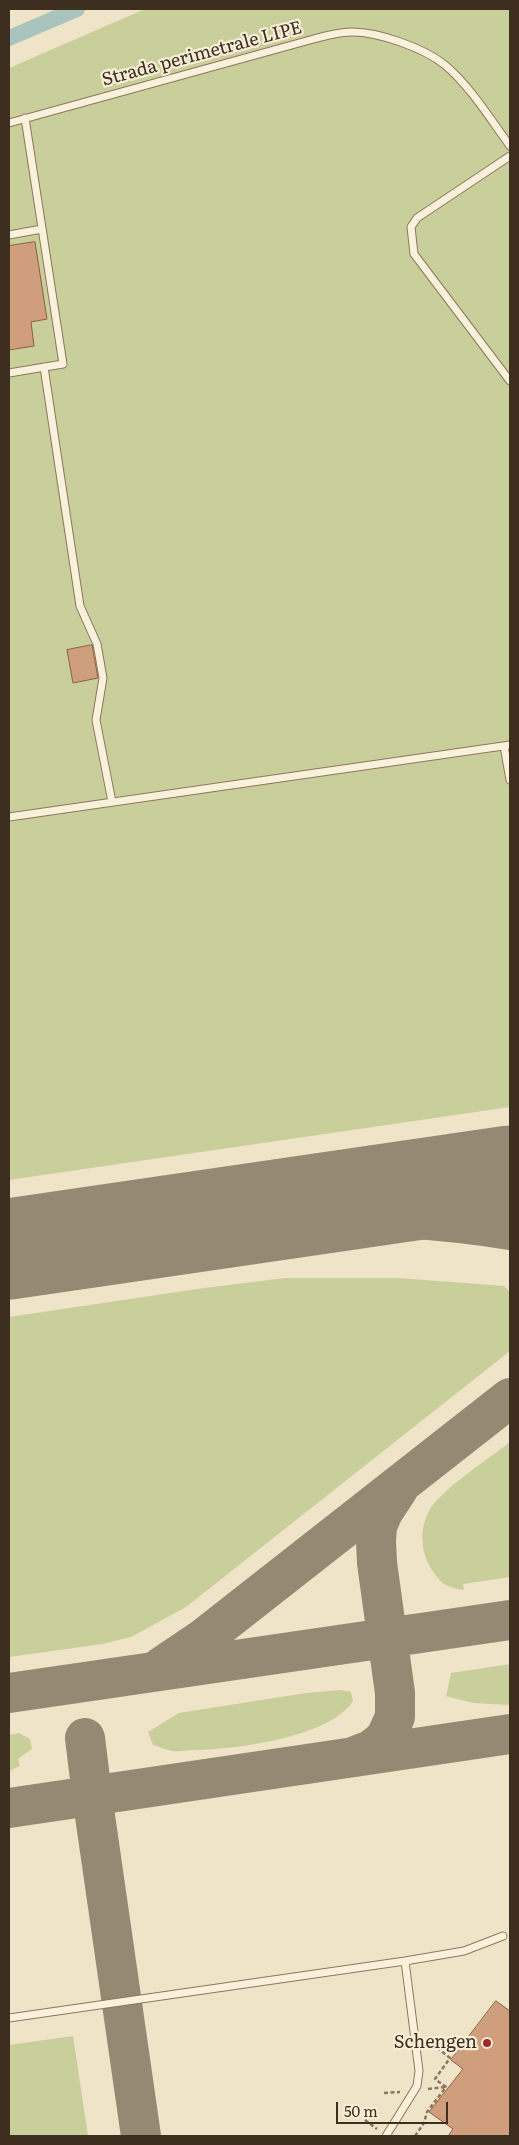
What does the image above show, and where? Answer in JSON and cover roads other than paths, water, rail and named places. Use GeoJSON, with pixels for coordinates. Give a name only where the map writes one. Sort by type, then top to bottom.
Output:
{"type":"FeatureCollection","features":[{"type":"Feature","properties":{"kind":"lane","name":"Strada perimetrale LIPE"},"geometry":{"type":"LineString","coordinates":[[9,123],[317,38],[352,32],[372,34],[389,39],[437,59],[458,78],[510,146]]}},
{"type":"Feature","properties":{"kind":"lane"},"geometry":{"type":"LineString","coordinates":[[9,372],[63,364],[25,118]]}},
{"type":"Feature","properties":{"kind":"lane"},"geometry":{"type":"LineString","coordinates":[[510,156],[417,218],[411,228],[414,254],[510,381]]}},
{"type":"Feature","properties":{"kind":"lane"},"geometry":{"type":"LineString","coordinates":[[9,234],[42,229]]}},
{"type":"Feature","properties":{"kind":"lane"},"geometry":{"type":"LineString","coordinates":[[44,368],[80,606],[97,644],[103,678],[96,720],[112,802]]}},
{"type":"Feature","properties":{"kind":"lane"},"geometry":{"type":"LineString","coordinates":[[9,817],[507,746],[510,780]]}},
{"type":"Feature","properties":{"kind":"lane"},"geometry":{"type":"LineString","coordinates":[[9,2018],[405,1961],[464,1951],[508,1936]]}},
{"type":"Feature","properties":{"kind":"lane"},"geometry":{"type":"LineString","coordinates":[[386,2136],[417,2086],[418,2070],[405,1961]]}},
{"type":"Feature","properties":{"kind":"waterway"},"geometry":{"type":"LineString","coordinates":[[9,38],[77,9]]}},
{"type":"Feature","properties":{"kind":"place","name":"Schengen"},"geometry":{"type":"Point","coordinates":[487,2043]}}]}
